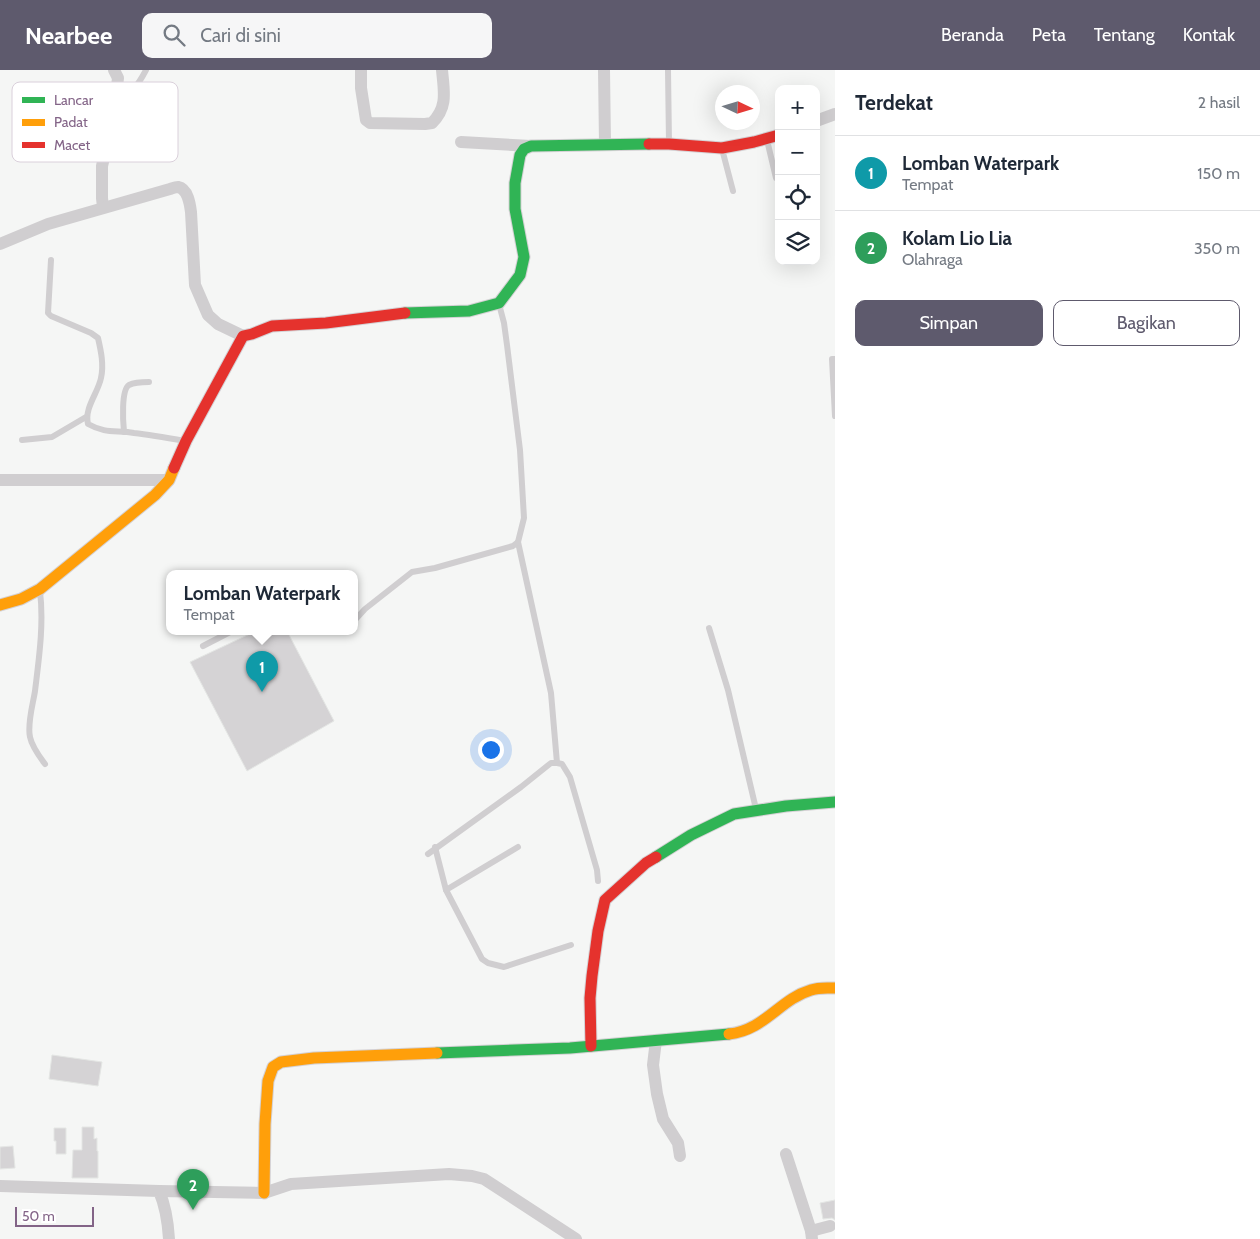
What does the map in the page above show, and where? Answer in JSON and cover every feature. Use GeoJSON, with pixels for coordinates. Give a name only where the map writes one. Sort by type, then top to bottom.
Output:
{"type":"FeatureCollection","features":[{"type":"Feature","properties":{"kind":"street"},"geometry":{"type":"LineString","coordinates":[[114,70],[118,78],[117,82]]}},
{"type":"Feature","properties":{"kind":"street"},"geometry":{"type":"LineString","coordinates":[[361,70],[361,88],[366,120],[370,123],[425,124],[432,123],[444,106],[442,70]]}},
{"type":"Feature","properties":{"kind":"street"},"geometry":{"type":"LineString","coordinates":[[604,70],[605,144]]}},
{"type":"Feature","properties":{"kind":"street"},"geometry":{"type":"LineString","coordinates":[[820,120],[835,114]]}},
{"type":"Feature","properties":{"kind":"street"},"geometry":{"type":"LineString","coordinates":[[462,142],[531,146],[669,144],[722,148],[775,136]]}},
{"type":"Feature","properties":{"kind":"street"},"geometry":{"type":"LineString","coordinates":[[0,244],[48,224],[179,187],[184,191],[189,200],[196,285],[208,315],[218,324],[242,336],[272,326],[326,323],[413,312],[469,311],[499,303],[520,275],[524,257],[515,209],[515,183],[520,155],[524,148],[531,146]]}},
{"type":"Feature","properties":{"kind":"street"},"geometry":{"type":"LineString","coordinates":[[103,162],[103,207]]}},
{"type":"Feature","properties":{"kind":"street"},"geometry":{"type":"LineString","coordinates":[[0,605],[30,596],[40,589],[155,495],[169,480],[186,441],[242,336]]}},
{"type":"Feature","properties":{"kind":"street"},"geometry":{"type":"LineString","coordinates":[[0,480],[169,480]]}},
{"type":"Feature","properties":{"kind":"street"},"geometry":{"type":"LineString","coordinates":[[591,1046],[590,998],[592,976],[598,931],[605,900],[646,862],[691,835],[734,814],[786,806],[835,802]]}},
{"type":"Feature","properties":{"kind":"street"},"geometry":{"type":"LineString","coordinates":[[264,1193],[264,1124],[268,1081],[273,1068],[281,1062],[314,1058],[570,1048],[736,1033],[756,1025],[803,993],[820,988],[835,988]]}},
{"type":"Feature","properties":{"kind":"street"},"geometry":{"type":"LineString","coordinates":[[656,1040],[653,1065],[657,1094],[664,1119],[678,1143],[680,1156]]}},
{"type":"Feature","properties":{"kind":"street"},"geometry":{"type":"LineString","coordinates":[[786,1154],[812,1235],[830,1226]]}},
{"type":"Feature","properties":{"kind":"street"},"geometry":{"type":"LineString","coordinates":[[0,1186],[264,1193],[291,1184],[442,1174],[472,1176],[484,1179],[576,1239]]}},
{"type":"Feature","properties":{"kind":"street"},"geometry":{"type":"LineString","coordinates":[[159,1191],[165,1206],[169,1239]]}},
{"type":"Feature","properties":{"kind":"lane"},"geometry":{"type":"LineString","coordinates":[[139,82],[146,70]]}},
{"type":"Feature","properties":{"kind":"lane"},"geometry":{"type":"LineString","coordinates":[[668,70],[669,144]]}},
{"type":"Feature","properties":{"kind":"lane"},"geometry":{"type":"LineString","coordinates":[[766,138],[775,175]]}},
{"type":"Feature","properties":{"kind":"lane"},"geometry":{"type":"LineString","coordinates":[[722,148],[733,191]]}},
{"type":"Feature","properties":{"kind":"lane"},"geometry":{"type":"LineString","coordinates":[[51,260],[48,313],[92,333],[98,338],[102,362],[101,378],[86,417],[88,424],[110,432],[131,432],[186,441]]}},
{"type":"Feature","properties":{"kind":"lane"},"geometry":{"type":"LineString","coordinates":[[499,303],[504,323],[520,450],[524,518],[518,542],[551,693],[557,762]]}},
{"type":"Feature","properties":{"kind":"lane"},"geometry":{"type":"LineString","coordinates":[[835,358],[832,359],[835,416]]}},
{"type":"Feature","properties":{"kind":"lane"},"geometry":{"type":"LineString","coordinates":[[131,432],[124,432],[123,410],[125,390],[129,385],[150,382]]}},
{"type":"Feature","properties":{"kind":"lane"},"geometry":{"type":"LineString","coordinates":[[22,440],[52,437],[86,417]]}},
{"type":"Feature","properties":{"kind":"lane"},"geometry":{"type":"LineString","coordinates":[[358,617],[412,572],[434,568],[513,546],[518,542]]}},
{"type":"Feature","properties":{"kind":"lane"},"geometry":{"type":"LineString","coordinates":[[40,589],[42,614],[29,732],[31,741],[45,764]]}},
{"type":"Feature","properties":{"kind":"lane"},"geometry":{"type":"LineString","coordinates":[[709,628],[728,690],[757,810]]}},
{"type":"Feature","properties":{"kind":"lane"},"geometry":{"type":"LineString","coordinates":[[203,646],[224,635]]}},
{"type":"Feature","properties":{"kind":"lane"},"geometry":{"type":"LineString","coordinates":[[428,854],[551,763],[557,762],[562,764],[570,777],[597,870],[598,881]]}},
{"type":"Feature","properties":{"kind":"lane"},"geometry":{"type":"LineString","coordinates":[[435,847],[446,890],[482,959],[488,963],[504,967],[571,945]]}},
{"type":"Feature","properties":{"kind":"lane"},"geometry":{"type":"LineString","coordinates":[[446,890],[518,847]]}},
{"type":"Feature","properties":{"kind":"building"},"geometry":{"type":"Polygon","coordinates":[[[247,635],[289,635],[334,721],[247,771],[190,662],[247,635]]]}},
{"type":"Feature","properties":{"kind":"building"},"geometry":{"type":"Polygon","coordinates":[[[52,1055],[102,1062],[98,1086],[49,1079],[52,1055]]]}},
{"type":"Feature","properties":{"kind":"building"},"geometry":{"type":"Polygon","coordinates":[[[82,1127],[94,1127],[94,1139],[97,1138],[98,1178],[72,1178],[73,1150],[82,1150],[82,1127]]]}},
{"type":"Feature","properties":{"kind":"building"},"geometry":{"type":"Polygon","coordinates":[[[54,1128],[66,1128],[66,1154],[56,1154],[54,1128]]]}},
{"type":"Feature","properties":{"kind":"building"},"geometry":{"type":"Polygon","coordinates":[[[13,1146],[15,1168],[0,1169],[0,1147],[13,1146]]]}},
{"type":"Feature","properties":{"kind":"building"},"geometry":{"type":"Polygon","coordinates":[[[835,1200],[835,1220],[832,1218],[823,1219],[820,1203],[835,1200]]]}},
{"type":"Feature","properties":{"kind":"traffic: fast"},"geometry":{"type":"LineString","coordinates":[[405,313],[469,311],[499,303],[520,275],[524,257],[515,209],[515,183],[520,155],[524,149],[531,146],[649,144]]}},
{"type":"Feature","properties":{"kind":"traffic: fast"},"geometry":{"type":"LineString","coordinates":[[656,857],[691,835],[734,814],[786,806],[835,802]]}},
{"type":"Feature","properties":{"kind":"traffic: fast"},"geometry":{"type":"LineString","coordinates":[[437,1053],[570,1048],[729,1034]]}},
{"type":"Feature","properties":{"kind":"traffic: slow"},"geometry":{"type":"LineString","coordinates":[[0,605],[21,599],[40,589],[155,495],[169,480],[174,468]]}},
{"type":"Feature","properties":{"kind":"traffic: slow"},"geometry":{"type":"LineString","coordinates":[[729,1034],[753,1027],[800,994],[817,988],[835,988]]}},
{"type":"Feature","properties":{"kind":"traffic: slow"},"geometry":{"type":"LineString","coordinates":[[264,1193],[268,1081],[273,1067],[281,1062],[314,1058],[437,1053]]}},
{"type":"Feature","properties":{"kind":"traffic: jam"},"geometry":{"type":"LineString","coordinates":[[649,144],[722,148],[775,136]]}},
{"type":"Feature","properties":{"kind":"traffic: jam"},"geometry":{"type":"LineString","coordinates":[[174,468],[186,441],[243,336],[272,326],[326,323],[405,313]]}},
{"type":"Feature","properties":{"kind":"traffic: jam"},"geometry":{"type":"LineString","coordinates":[[591,1046],[590,998],[592,976],[598,931],[605,900],[646,863],[656,857]]}},
{"type":"Feature","properties":{"kind":"place","name":"Lomban Waterpark"},"geometry":{"type":"Point","coordinates":[262,692]}},
{"type":"Feature","properties":{"kind":"place","name":"Kolam Lio Lia"},"geometry":{"type":"Point","coordinates":[193,1210]}}]}
